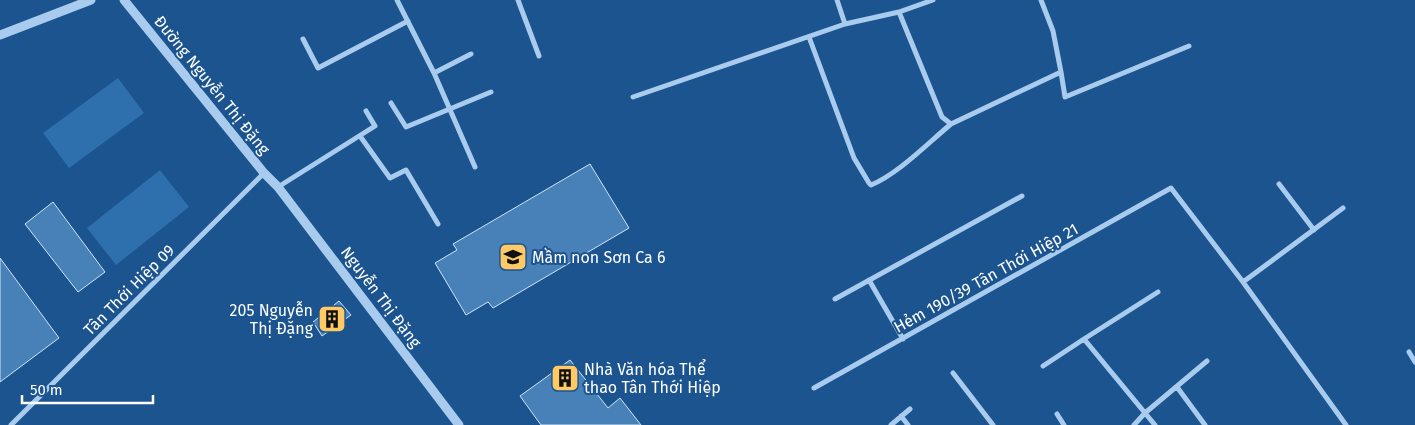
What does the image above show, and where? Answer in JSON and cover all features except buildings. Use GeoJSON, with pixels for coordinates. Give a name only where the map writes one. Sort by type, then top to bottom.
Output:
{"type":"FeatureCollection","features":[{"type":"Feature","properties":{"kind":"street"},"geometry":{"type":"LineString","coordinates":[[0,35],[91,0]]}},
{"type":"Feature","properties":{"kind":"street","name":"Đường Nguyễn Thị Đặng"},"geometry":{"type":"LineString","coordinates":[[124,0],[264,173],[278,187]]}},
{"type":"Feature","properties":{"kind":"street"},"geometry":{"type":"LineString","coordinates":[[397,0],[434,73],[475,167]]}},
{"type":"Feature","properties":{"kind":"street"},"geometry":{"type":"LineString","coordinates":[[518,0],[539,56]]}},
{"type":"Feature","properties":{"kind":"street"},"geometry":{"type":"LineString","coordinates":[[837,0],[845,24]]}},
{"type":"Feature","properties":{"kind":"street"},"geometry":{"type":"LineString","coordinates":[[633,97],[845,24],[899,12],[933,0]]}},
{"type":"Feature","properties":{"kind":"street"},"geometry":{"type":"LineString","coordinates":[[1041,0],[1053,31],[1065,97],[1189,46]]}},
{"type":"Feature","properties":{"kind":"street"},"geometry":{"type":"LineString","coordinates":[[899,12],[942,117],[951,124]]}},
{"type":"Feature","properties":{"kind":"street"},"geometry":{"type":"LineString","coordinates":[[303,39],[318,68],[408,21]]}},
{"type":"Feature","properties":{"kind":"street"},"geometry":{"type":"LineString","coordinates":[[809,37],[854,158],[871,185],[893,172],[951,124],[1061,72]]}},
{"type":"Feature","properties":{"kind":"street"},"geometry":{"type":"LineString","coordinates":[[434,73],[471,54]]}},
{"type":"Feature","properties":{"kind":"street"},"geometry":{"type":"LineString","coordinates":[[391,102],[406,128],[491,92]]}},
{"type":"Feature","properties":{"kind":"street"},"geometry":{"type":"LineString","coordinates":[[278,187],[375,126],[366,111]]}},
{"type":"Feature","properties":{"kind":"street"},"geometry":{"type":"LineString","coordinates":[[360,136],[390,178],[406,170],[438,224]]}},
{"type":"Feature","properties":{"kind":"street","name":"Tân Thới Hiệp 09"},"geometry":{"type":"LineString","coordinates":[[11,425],[264,173]]}},
{"type":"Feature","properties":{"kind":"street"},"geometry":{"type":"LineString","coordinates":[[1279,184],[1314,230]]}},
{"type":"Feature","properties":{"kind":"street","name":"Nguyễn Thị Đặng"},"geometry":{"type":"LineString","coordinates":[[278,187],[459,425]]}},
{"type":"Feature","properties":{"kind":"street","name":"Hẻm 190/39 Tân Thới Hiệp 21"},"geometry":{"type":"LineString","coordinates":[[814,388],[1170,188],[1243,282]]}},
{"type":"Feature","properties":{"kind":"street"},"geometry":{"type":"LineString","coordinates":[[835,299],[1022,196]]}},
{"type":"Feature","properties":{"kind":"street"},"geometry":{"type":"LineString","coordinates":[[1343,208],[1243,282],[1346,425]]}},
{"type":"Feature","properties":{"kind":"street"},"geometry":{"type":"LineString","coordinates":[[869,280],[903,339]]}},
{"type":"Feature","properties":{"kind":"street"},"geometry":{"type":"LineString","coordinates":[[1043,366],[1158,292]]}},
{"type":"Feature","properties":{"kind":"street"},"geometry":{"type":"LineString","coordinates":[[1084,339],[1155,425]]}},
{"type":"Feature","properties":{"kind":"street"},"geometry":{"type":"LineString","coordinates":[[1409,352],[1415,362]]}},
{"type":"Feature","properties":{"kind":"street"},"geometry":{"type":"LineString","coordinates":[[1134,425],[1207,362]]}},
{"type":"Feature","properties":{"kind":"street"},"geometry":{"type":"LineString","coordinates":[[953,373],[993,425]]}},
{"type":"Feature","properties":{"kind":"street"},"geometry":{"type":"LineString","coordinates":[[1177,387],[1205,425]]}},
{"type":"Feature","properties":{"kind":"street"},"geometry":{"type":"LineString","coordinates":[[891,425],[910,409]]}},
{"type":"Feature","properties":{"kind":"street"},"geometry":{"type":"LineString","coordinates":[[1057,414],[1064,425]]}},
{"type":"Feature","properties":{"kind":"street"},"geometry":{"type":"LineString","coordinates":[[901,416],[908,425]]}},
{"type":"Feature","properties":{"kind":"shaded area"},"geometry":{"type":"Polygon","coordinates":[[[118,78],[144,113],[69,168],[43,133],[118,78]]]}},
{"type":"Feature","properties":{"kind":"shaded area"},"geometry":{"type":"Polygon","coordinates":[[[160,170],[189,207],[116,265],[87,228],[160,170]]]}},
{"type":"Feature","properties":{"kind":"place","name":"Mầm non Sơn Ca 6"},"geometry":{"type":"Point","coordinates":[513,257]}},
{"type":"Feature","properties":{"kind":"place","name":"205 Nguyễn Thị Đặng"},"geometry":{"type":"Point","coordinates":[332,319]}},
{"type":"Feature","properties":{"kind":"place","name":"Nhà Văn hóa Thể thao Tân Thới Hiệp"},"geometry":{"type":"Point","coordinates":[565,378]}}]}
